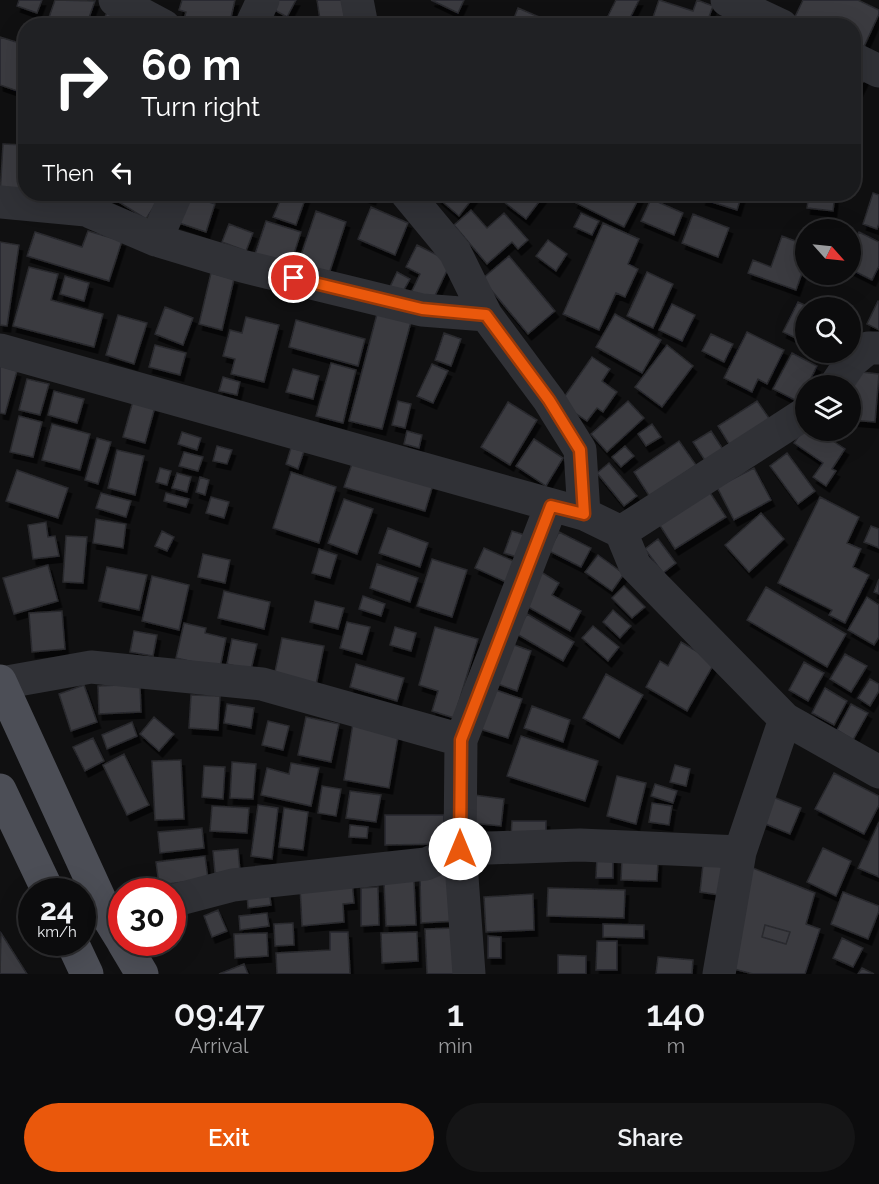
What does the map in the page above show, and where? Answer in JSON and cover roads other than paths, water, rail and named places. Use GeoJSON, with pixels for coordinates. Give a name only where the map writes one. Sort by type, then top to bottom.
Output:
{"type":"FeatureCollection","features":[{"type":"Feature","properties":{"kind":"main road"},"geometry":{"type":"LineString","coordinates":[[0,682],[108,906]]}},
{"type":"Feature","properties":{"kind":"main road"},"geometry":{"type":"LineString","coordinates":[[0,790],[42,878]]}},
{"type":"Feature","properties":{"kind":"main road"},"geometry":{"type":"LineString","coordinates":[[79,956],[87,974]]}},
{"type":"Feature","properties":{"kind":"main road"},"geometry":{"type":"LineString","coordinates":[[133,956],[142,974]]}},
{"type":"Feature","properties":{"kind":"street"},"geometry":{"type":"LineString","coordinates":[[115,0],[149,18]]}},
{"type":"Feature","properties":{"kind":"street"},"geometry":{"type":"LineString","coordinates":[[255,18],[263,0]]}},
{"type":"Feature","properties":{"kind":"street"},"geometry":{"type":"LineString","coordinates":[[357,0],[360,18]]}},
{"type":"Feature","properties":{"kind":"street"},"geometry":{"type":"LineString","coordinates":[[727,0],[765,18]]}},
{"type":"Feature","properties":{"kind":"street"},"geometry":{"type":"LineString","coordinates":[[861,62],[879,71]]}},
{"type":"Feature","properties":{"kind":"street"},"geometry":{"type":"LineString","coordinates":[[156,240],[173,201]]}},
{"type":"Feature","properties":{"kind":"street"},"geometry":{"type":"LineString","coordinates":[[413,201],[454,252],[486,315],[549,400],[580,450],[584,514]]}},
{"type":"Feature","properties":{"kind":"street"},"geometry":{"type":"LineString","coordinates":[[0,202],[87,210],[156,240],[242,266],[400,305],[486,315]]}},
{"type":"Feature","properties":{"kind":"street"},"geometry":{"type":"LineString","coordinates":[[842,375],[851,362],[868,348],[879,348]]}},
{"type":"Feature","properties":{"kind":"street"},"geometry":{"type":"LineString","coordinates":[[0,350],[584,514],[621,532],[635,566],[786,719],[879,772]]}},
{"type":"Feature","properties":{"kind":"street"},"geometry":{"type":"LineString","coordinates":[[621,532],[795,420]]}},
{"type":"Feature","properties":{"kind":"street"},"geometry":{"type":"LineString","coordinates":[[469,974],[460,849],[461,740],[551,506]]}},
{"type":"Feature","properties":{"kind":"street"},"geometry":{"type":"LineString","coordinates":[[0,682],[91,667],[261,684],[461,740]]}},
{"type":"Feature","properties":{"kind":"street"},"geometry":{"type":"LineString","coordinates":[[719,974],[740,852],[786,719]]}},
{"type":"Feature","properties":{"kind":"street"},"geometry":{"type":"LineString","coordinates":[[186,897],[233,885],[426,864],[460,849],[580,845],[740,852]]}}]}
